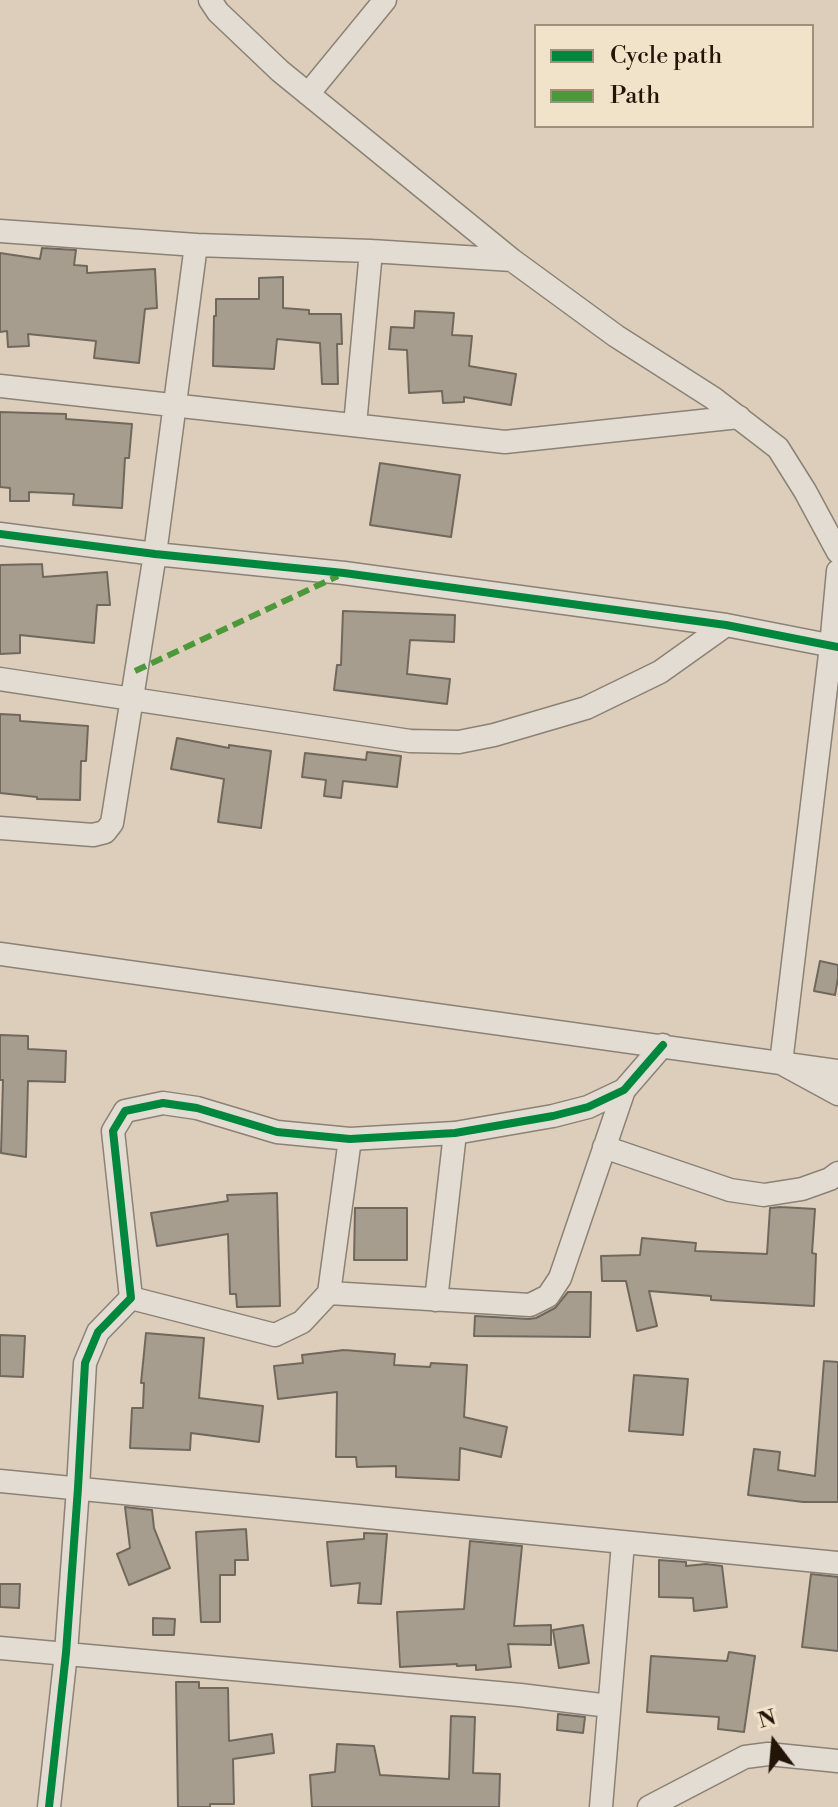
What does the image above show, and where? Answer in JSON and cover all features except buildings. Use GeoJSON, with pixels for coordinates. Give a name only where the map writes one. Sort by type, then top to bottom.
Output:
{"type":"FeatureCollection","features":[{"type":"Feature","properties":{"kind":"street"},"geometry":{"type":"LineString","coordinates":[[210,0],[218,12],[280,71],[512,260],[616,336],[739,417],[778,448],[838,552]]}},
{"type":"Feature","properties":{"kind":"street"},"geometry":{"type":"LineString","coordinates":[[308,94],[385,0]]}},
{"type":"Feature","properties":{"kind":"street"},"geometry":{"type":"LineString","coordinates":[[0,231],[196,245],[512,260]]}},
{"type":"Feature","properties":{"kind":"street"},"geometry":{"type":"LineString","coordinates":[[0,828],[93,835],[105,832],[112,823],[155,554],[196,245]]}},
{"type":"Feature","properties":{"kind":"street"},"geometry":{"type":"LineString","coordinates":[[355,425],[371,251]]}},
{"type":"Feature","properties":{"kind":"street"},"geometry":{"type":"LineString","coordinates":[[0,386],[505,442],[739,417]]}},
{"type":"Feature","properties":{"kind":"street"},"geometry":{"type":"LineString","coordinates":[[0,534],[155,554],[344,573],[726,625],[834,647]]}},
{"type":"Feature","properties":{"kind":"street"},"geometry":{"type":"LineString","coordinates":[[781,1063],[834,647],[838,571]]}},
{"type":"Feature","properties":{"kind":"street"},"geometry":{"type":"LineString","coordinates":[[0,679],[410,741],[459,742],[586,708],[660,672],[726,625]]}},
{"type":"Feature","properties":{"kind":"street"},"geometry":{"type":"LineString","coordinates":[[0,954],[838,1071]]}},
{"type":"Feature","properties":{"kind":"street"},"geometry":{"type":"LineString","coordinates":[[329,1293],[530,1305],[548,1296],[560,1278],[624,1090],[663,1045]]}},
{"type":"Feature","properties":{"kind":"street"},"geometry":{"type":"LineString","coordinates":[[781,1063],[838,1094]]}},
{"type":"Feature","properties":{"kind":"street"},"geometry":{"type":"LineString","coordinates":[[131,1298],[113,1131],[125,1111],[163,1103],[197,1108],[277,1132],[350,1139],[455,1133],[553,1116],[588,1107],[624,1090]]}},
{"type":"Feature","properties":{"kind":"street"},"geometry":{"type":"LineString","coordinates":[[436,1300],[455,1133]]}},
{"type":"Feature","properties":{"kind":"street"},"geometry":{"type":"LineString","coordinates":[[131,1298],[275,1335],[302,1322],[329,1293],[350,1139]]}},
{"type":"Feature","properties":{"kind":"street"},"geometry":{"type":"LineString","coordinates":[[604,1147],[730,1190],[764,1195],[802,1189],[838,1173]]}},
{"type":"Feature","properties":{"kind":"street"},"geometry":{"type":"LineString","coordinates":[[49,1807],[66,1653],[85,1363],[98,1332],[131,1298]]}},
{"type":"Feature","properties":{"kind":"street"},"geometry":{"type":"LineString","coordinates":[[0,1481],[838,1563]]}},
{"type":"Feature","properties":{"kind":"street"},"geometry":{"type":"LineString","coordinates":[[601,1807],[623,1543]]}},
{"type":"Feature","properties":{"kind":"street"},"geometry":{"type":"LineString","coordinates":[[0,1648],[520,1695],[609,1706]]}},
{"type":"Feature","properties":{"kind":"street"},"geometry":{"type":"LineString","coordinates":[[649,1807],[745,1757],[768,1754],[838,1761]]}},
{"type":"Feature","properties":{"kind":"marked path"},"geometry":{"type":"LineString","coordinates":[[135,671],[338,576]]}},
{"type":"Feature","properties":{"kind":"cycle path"},"geometry":{"type":"LineString","coordinates":[[0,534],[155,554],[344,573],[726,625],[838,647]]}},
{"type":"Feature","properties":{"kind":"cycle path"},"geometry":{"type":"LineString","coordinates":[[49,1807],[66,1653],[85,1363],[98,1332],[131,1298],[113,1131],[125,1111],[163,1103],[197,1108],[277,1132],[350,1139],[455,1133],[588,1107],[624,1090],[663,1045]]}}]}
